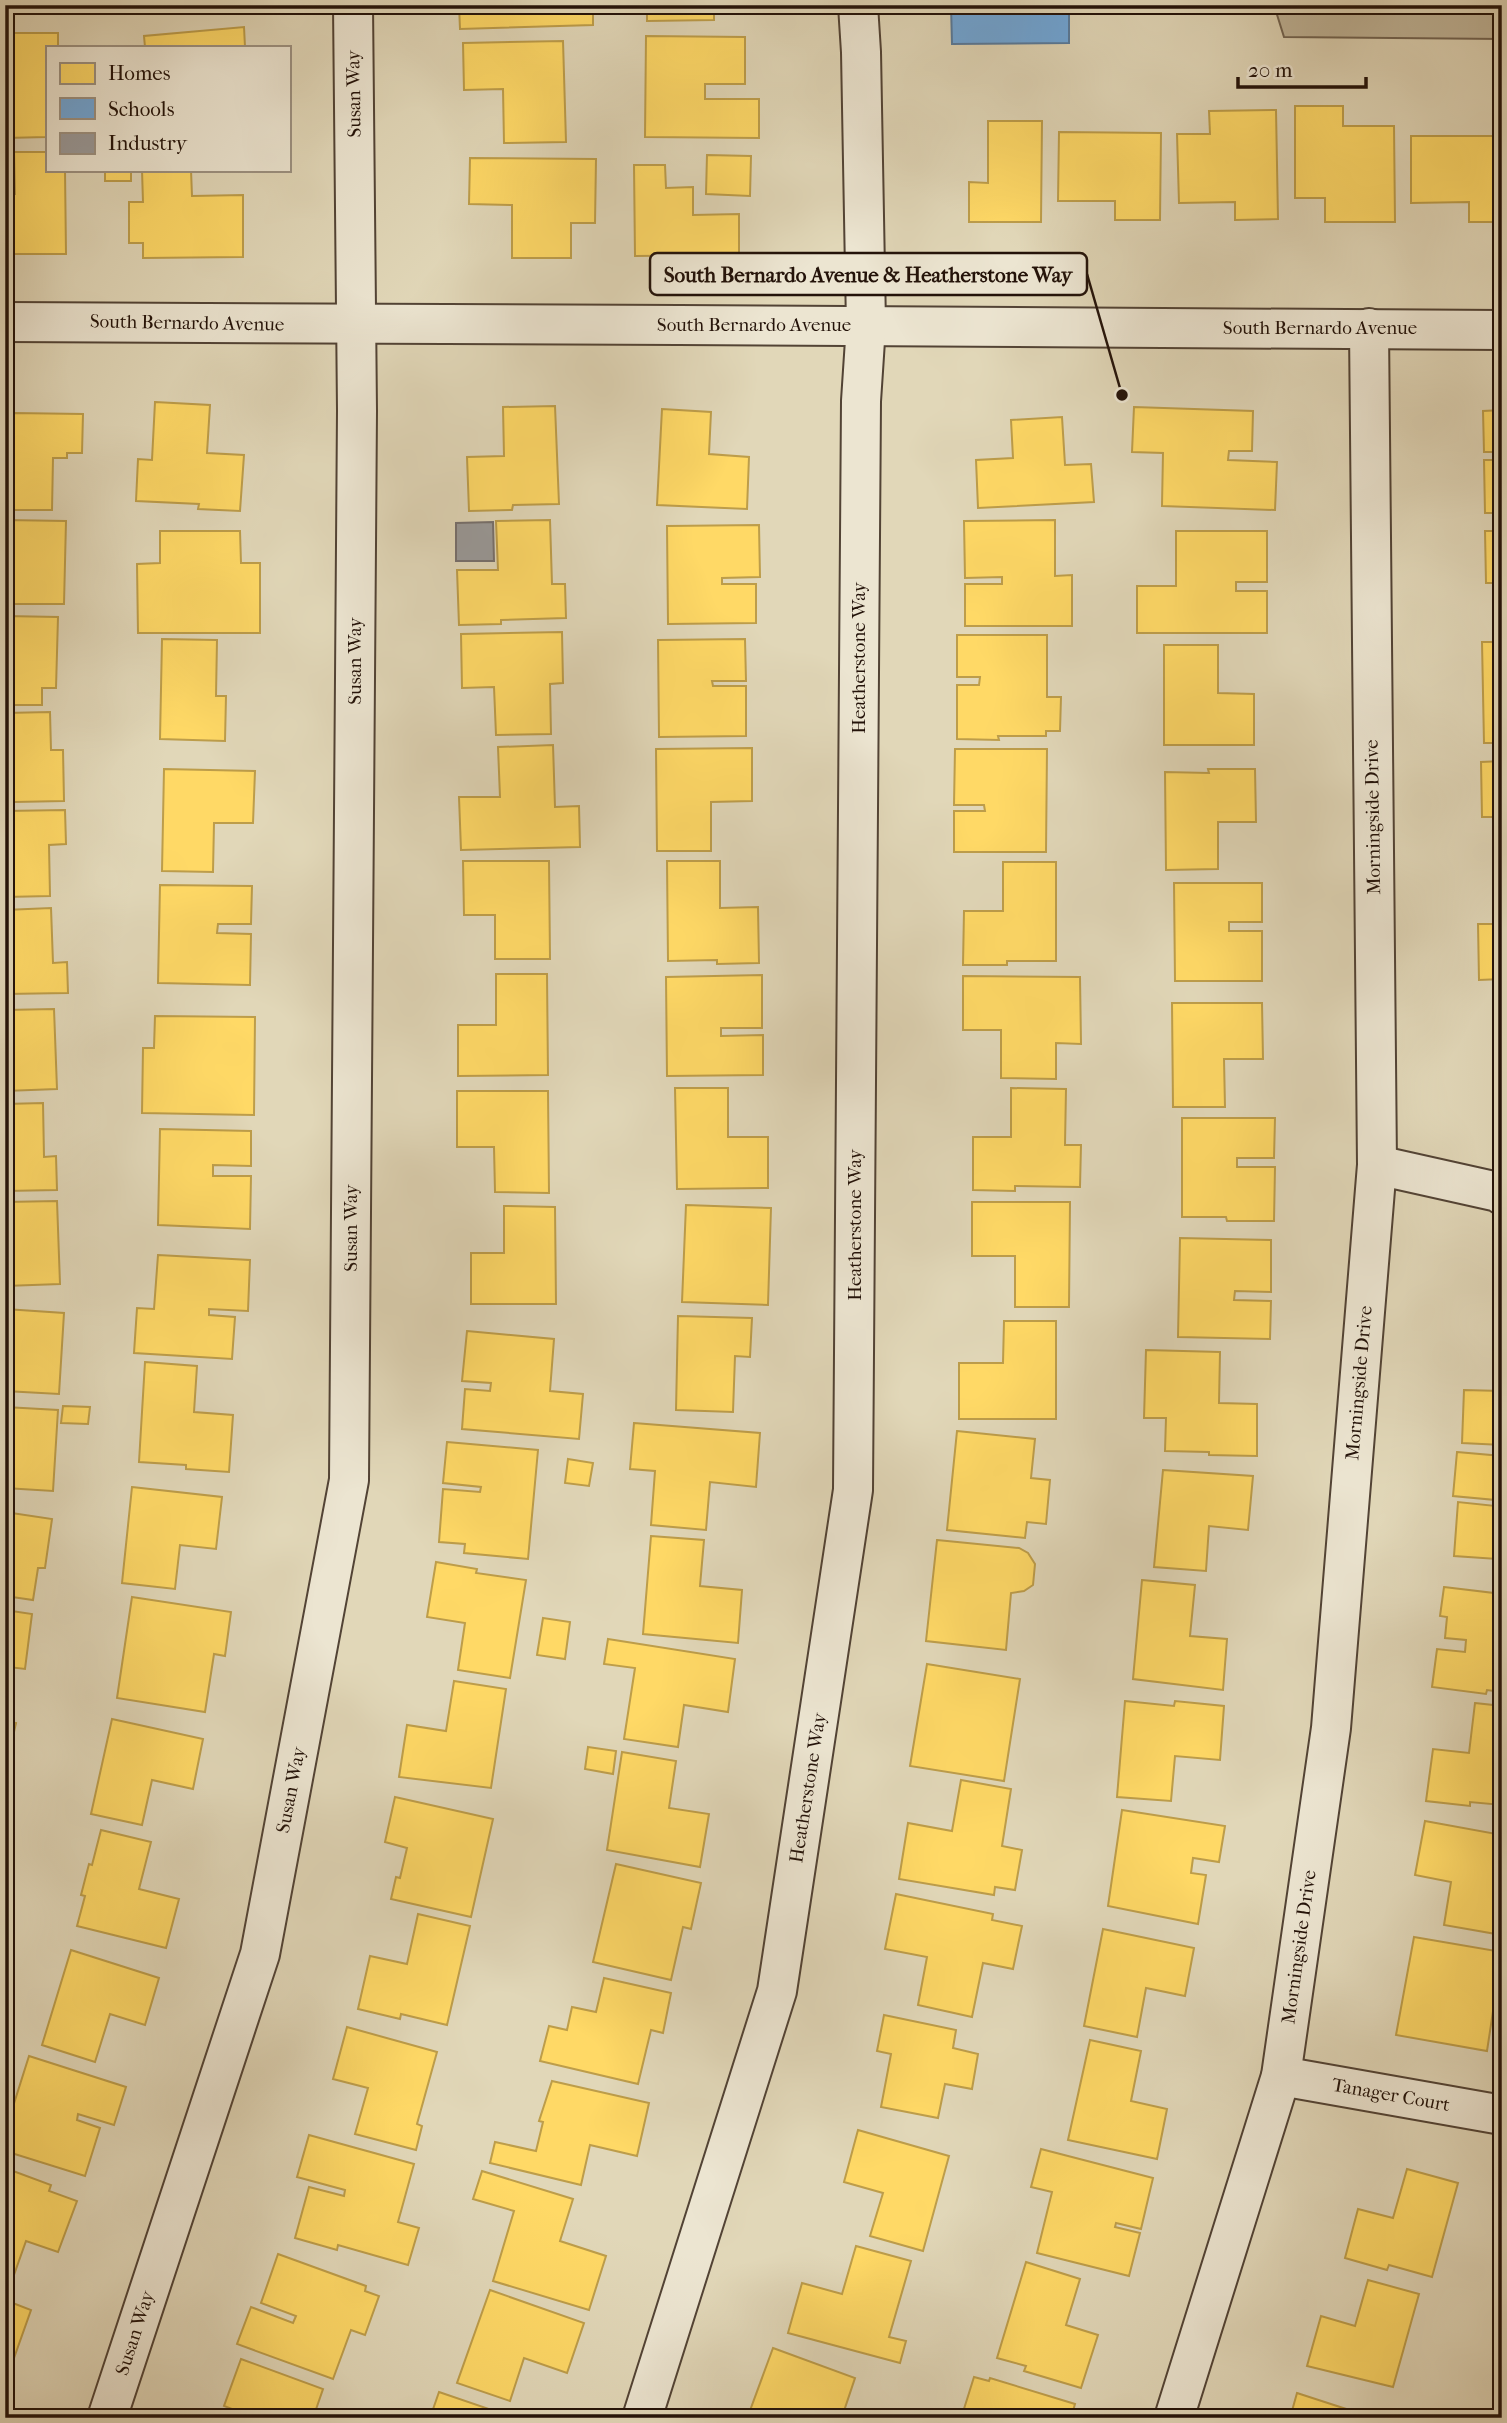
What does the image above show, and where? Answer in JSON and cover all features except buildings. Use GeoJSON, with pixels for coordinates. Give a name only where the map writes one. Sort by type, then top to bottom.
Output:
{"type":"FeatureCollection","features":[{"type":"Feature","properties":{"kind":"street","name":"Susan Way"},"geometry":{"type":"LineString","coordinates":[[107,2418],[260,1954],[349,1480],[357,325],[353,5]]}},
{"type":"Feature","properties":{"kind":"street","name":"Heatherstone Way"},"geometry":{"type":"LineString","coordinates":[[642,2418],[777,1991],[853,1490],[860,429],[866,325],[862,65],[858,5]]}},
{"type":"Feature","properties":{"kind":"street","name":"South Bernardo Avenue"},"geometry":{"type":"LineString","coordinates":[[5,322],[1502,330]]}},
{"type":"Feature","properties":{"kind":"street","name":"Morningside Drive"},"geometry":{"type":"LineString","coordinates":[[1174,2418],[1281,2076],[1331,1728],[1377,1165],[1369,328]]}},
{"type":"Feature","properties":{"kind":"street"},"geometry":{"type":"LineString","coordinates":[[1377,1165],[1502,1195]]}},
{"type":"Feature","properties":{"kind":"street","name":"Tanager Court"},"geometry":{"type":"LineString","coordinates":[[1281,2076],[1502,2115]]}},
{"type":"Feature","properties":{"kind":"shaded area"},"geometry":{"type":"Polygon","coordinates":[[[1274,5],[1502,5],[1502,39],[1284,37],[1274,5]]]}},
{"type":"Feature","properties":{"kind":"place","name":"South Bernardo Avenue & Heatherstone Way"},"geometry":{"type":"Point","coordinates":[1122,395]}}]}
